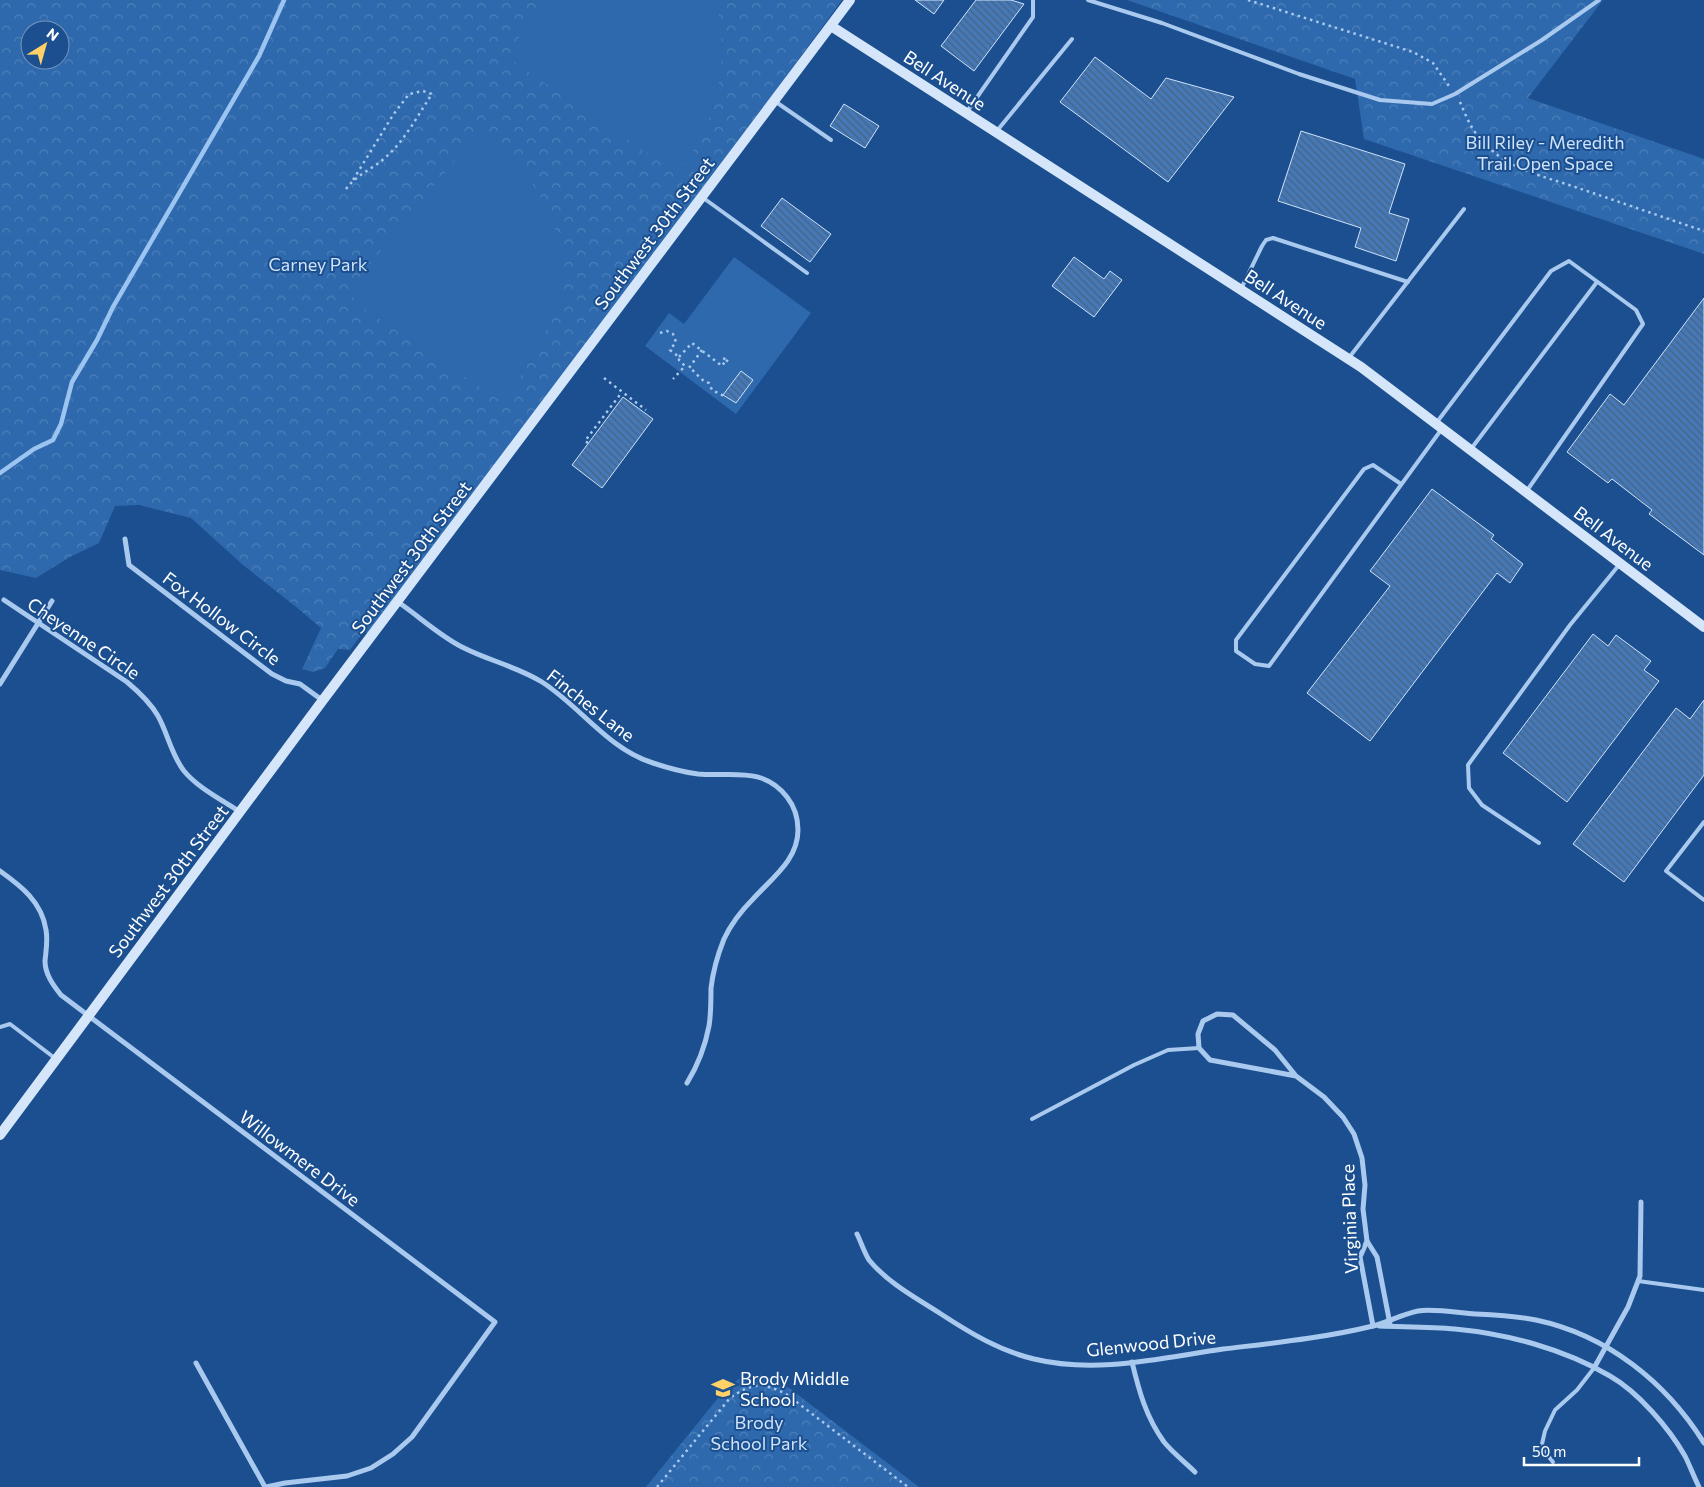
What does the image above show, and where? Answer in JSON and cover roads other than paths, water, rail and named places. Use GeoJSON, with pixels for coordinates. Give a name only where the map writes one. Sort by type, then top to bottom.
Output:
{"type":"FeatureCollection","features":[{"type":"Feature","properties":{"kind":"street","name":"Southwest 30th Street"},"geometry":{"type":"LineString","coordinates":[[0,1135],[323,700],[850,0]]}},
{"type":"Feature","properties":{"kind":"street","name":"Bell Avenue"},"geometry":{"type":"LineString","coordinates":[[830,26],[1348,359],[1703,624]]}},
{"type":"Feature","properties":{"kind":"street","name":"Fox Hollow Circle"},"geometry":{"type":"LineString","coordinates":[[125,539],[130,565],[272,674],[286,681],[300,684],[323,700]]}},
{"type":"Feature","properties":{"kind":"street","name":"Cheyenne Circle"},"geometry":{"type":"LineString","coordinates":[[4,600],[142,694],[158,717],[171,751],[183,770],[191,778],[240,813]]}},
{"type":"Feature","properties":{"kind":"street"},"geometry":{"type":"LineString","coordinates":[[0,684],[52,601]]}},
{"type":"Feature","properties":{"kind":"street","name":"Finches Lane"},"geometry":{"type":"LineString","coordinates":[[398,602],[444,636],[464,648],[515,668],[541,682],[564,698],[606,737],[625,750],[649,762],[673,770],[698,774],[755,775],[769,781],[782,790],[790,802],[795,813],[798,829],[796,843],[790,858],[742,912],[725,938],[716,961],[712,985],[710,1024],[704,1046],[687,1083]]}},
{"type":"Feature","properties":{"kind":"street","name":"Willowmere Drive"},"geometry":{"type":"LineString","coordinates":[[0,871],[24,888],[34,900],[41,914],[46,928],[45,962],[49,978],[61,995],[495,1322],[412,1436],[393,1454],[371,1468],[347,1476],[265,1487]]}},
{"type":"Feature","properties":{"kind":"street","name":"Virginia Place"},"geometry":{"type":"LineString","coordinates":[[1296,1076],[1210,1060],[1199,1048],[1198,1034],[1204,1021],[1217,1014],[1233,1015],[1275,1050],[1296,1076],[1324,1097],[1343,1117],[1354,1134],[1362,1158],[1365,1185],[1363,1209],[1367,1241],[1360,1257],[1373,1326]]}},
{"type":"Feature","properties":{"kind":"street"},"geometry":{"type":"LineString","coordinates":[[1594,1368],[1628,1307],[1640,1276],[1641,1202]]}},
{"type":"Feature","properties":{"kind":"street","name":"Glenwood Drive"},"geometry":{"type":"LineString","coordinates":[[857,1234],[868,1258],[886,1278],[964,1330],[986,1342],[1032,1359],[1056,1363],[1106,1365],[1132,1362],[1317,1337],[1390,1324],[1454,1329],[1495,1335],[1535,1344],[1611,1376],[1633,1393],[1670,1433],[1685,1456],[1699,1487]]}},
{"type":"Feature","properties":{"kind":"street"},"geometry":{"type":"LineString","coordinates":[[1367,1241],[1378,1257],[1390,1324]]}},
{"type":"Feature","properties":{"kind":"street","name":"Glenwood Drive"},"geometry":{"type":"LineString","coordinates":[[1390,1324],[1420,1311],[1503,1316],[1534,1320],[1558,1326],[1606,1346],[1626,1358],[1658,1384],[1677,1404],[1704,1443]]}},
{"type":"Feature","properties":{"kind":"street"},"geometry":{"type":"LineString","coordinates":[[1132,1362],[1139,1394],[1149,1420],[1165,1443],[1195,1472]]}},
{"type":"Feature","properties":{"kind":"street"},"geometry":{"type":"LineString","coordinates":[[196,1363],[265,1487]]}},
{"type":"Feature","properties":{"kind":"lane"},"geometry":{"type":"LineString","coordinates":[[966,113],[1033,17],[1033,0]]}},
{"type":"Feature","properties":{"kind":"lane"},"geometry":{"type":"LineString","coordinates":[[1088,0],[1162,23],[1299,74],[1380,100],[1432,104],[1455,94],[1542,40],[1598,0]]}},
{"type":"Feature","properties":{"kind":"lane"},"geometry":{"type":"LineString","coordinates":[[996,132],[1072,39]]}},
{"type":"Feature","properties":{"kind":"lane"},"geometry":{"type":"LineString","coordinates":[[774,100],[831,140]]}},
{"type":"Feature","properties":{"kind":"lane"},"geometry":{"type":"LineString","coordinates":[[702,197],[808,273]]}},
{"type":"Feature","properties":{"kind":"lane"},"geometry":{"type":"LineString","coordinates":[[1348,359],[1464,209]]}},
{"type":"Feature","properties":{"kind":"lane"},"geometry":{"type":"LineString","coordinates":[[1241,289],[1262,246],[1266,240],[1273,238],[1408,282]]}},
{"type":"Feature","properties":{"kind":"lane"},"geometry":{"type":"LineString","coordinates":[[1401,484],[1373,465],[1364,468],[1236,640],[1236,651],[1255,664],[1269,666],[1401,484],[1439,426],[1551,271],[1569,262],[1636,310],[1643,324],[1526,492]]}},
{"type":"Feature","properties":{"kind":"lane"},"geometry":{"type":"LineString","coordinates":[[1471,449],[1597,282]]}},
{"type":"Feature","properties":{"kind":"lane"},"geometry":{"type":"LineString","coordinates":[[1539,843],[1482,805],[1469,788],[1468,765],[1570,625],[1621,564]]}},
{"type":"Feature","properties":{"kind":"lane"},"geometry":{"type":"LineString","coordinates":[[1704,822],[1666,871],[1704,900]]}},
{"type":"Feature","properties":{"kind":"lane"},"geometry":{"type":"LineString","coordinates":[[0,1027],[10,1024],[56,1059]]}},
{"type":"Feature","properties":{"kind":"lane"},"geometry":{"type":"LineString","coordinates":[[1032,1119],[1134,1065],[1168,1050],[1199,1048]]}},
{"type":"Feature","properties":{"kind":"lane"},"geometry":{"type":"LineString","coordinates":[[1638,1281],[1704,1290]]}},
{"type":"Feature","properties":{"kind":"lane"},"geometry":{"type":"LineString","coordinates":[[1553,1462],[1544,1451],[1542,1444],[1545,1431],[1555,1410],[1577,1390],[1594,1368]]}},
{"type":"Feature","properties":{"kind":"waterway"},"geometry":{"type":"LineString","coordinates":[[0,473],[34,449],[53,440],[61,424],[72,382],[97,340],[113,307],[259,56],[284,0]]}},
{"type":"Feature","properties":{"kind":"place","name":"Brody Middle School"},"geometry":{"type":"Point","coordinates":[723,1388]}},
{"type":"Feature","properties":{"kind":"park label","name":"Bill Riley - Meredith Trail Open Space"},"geometry":{"type":"Point","coordinates":[1545,152]}},
{"type":"Feature","properties":{"kind":"park label","name":"Carney Park"},"geometry":{"type":"Point","coordinates":[318,264]}},
{"type":"Feature","properties":{"kind":"park label","name":"Brody School Park"},"geometry":{"type":"Point","coordinates":[759,1432]}}]}
